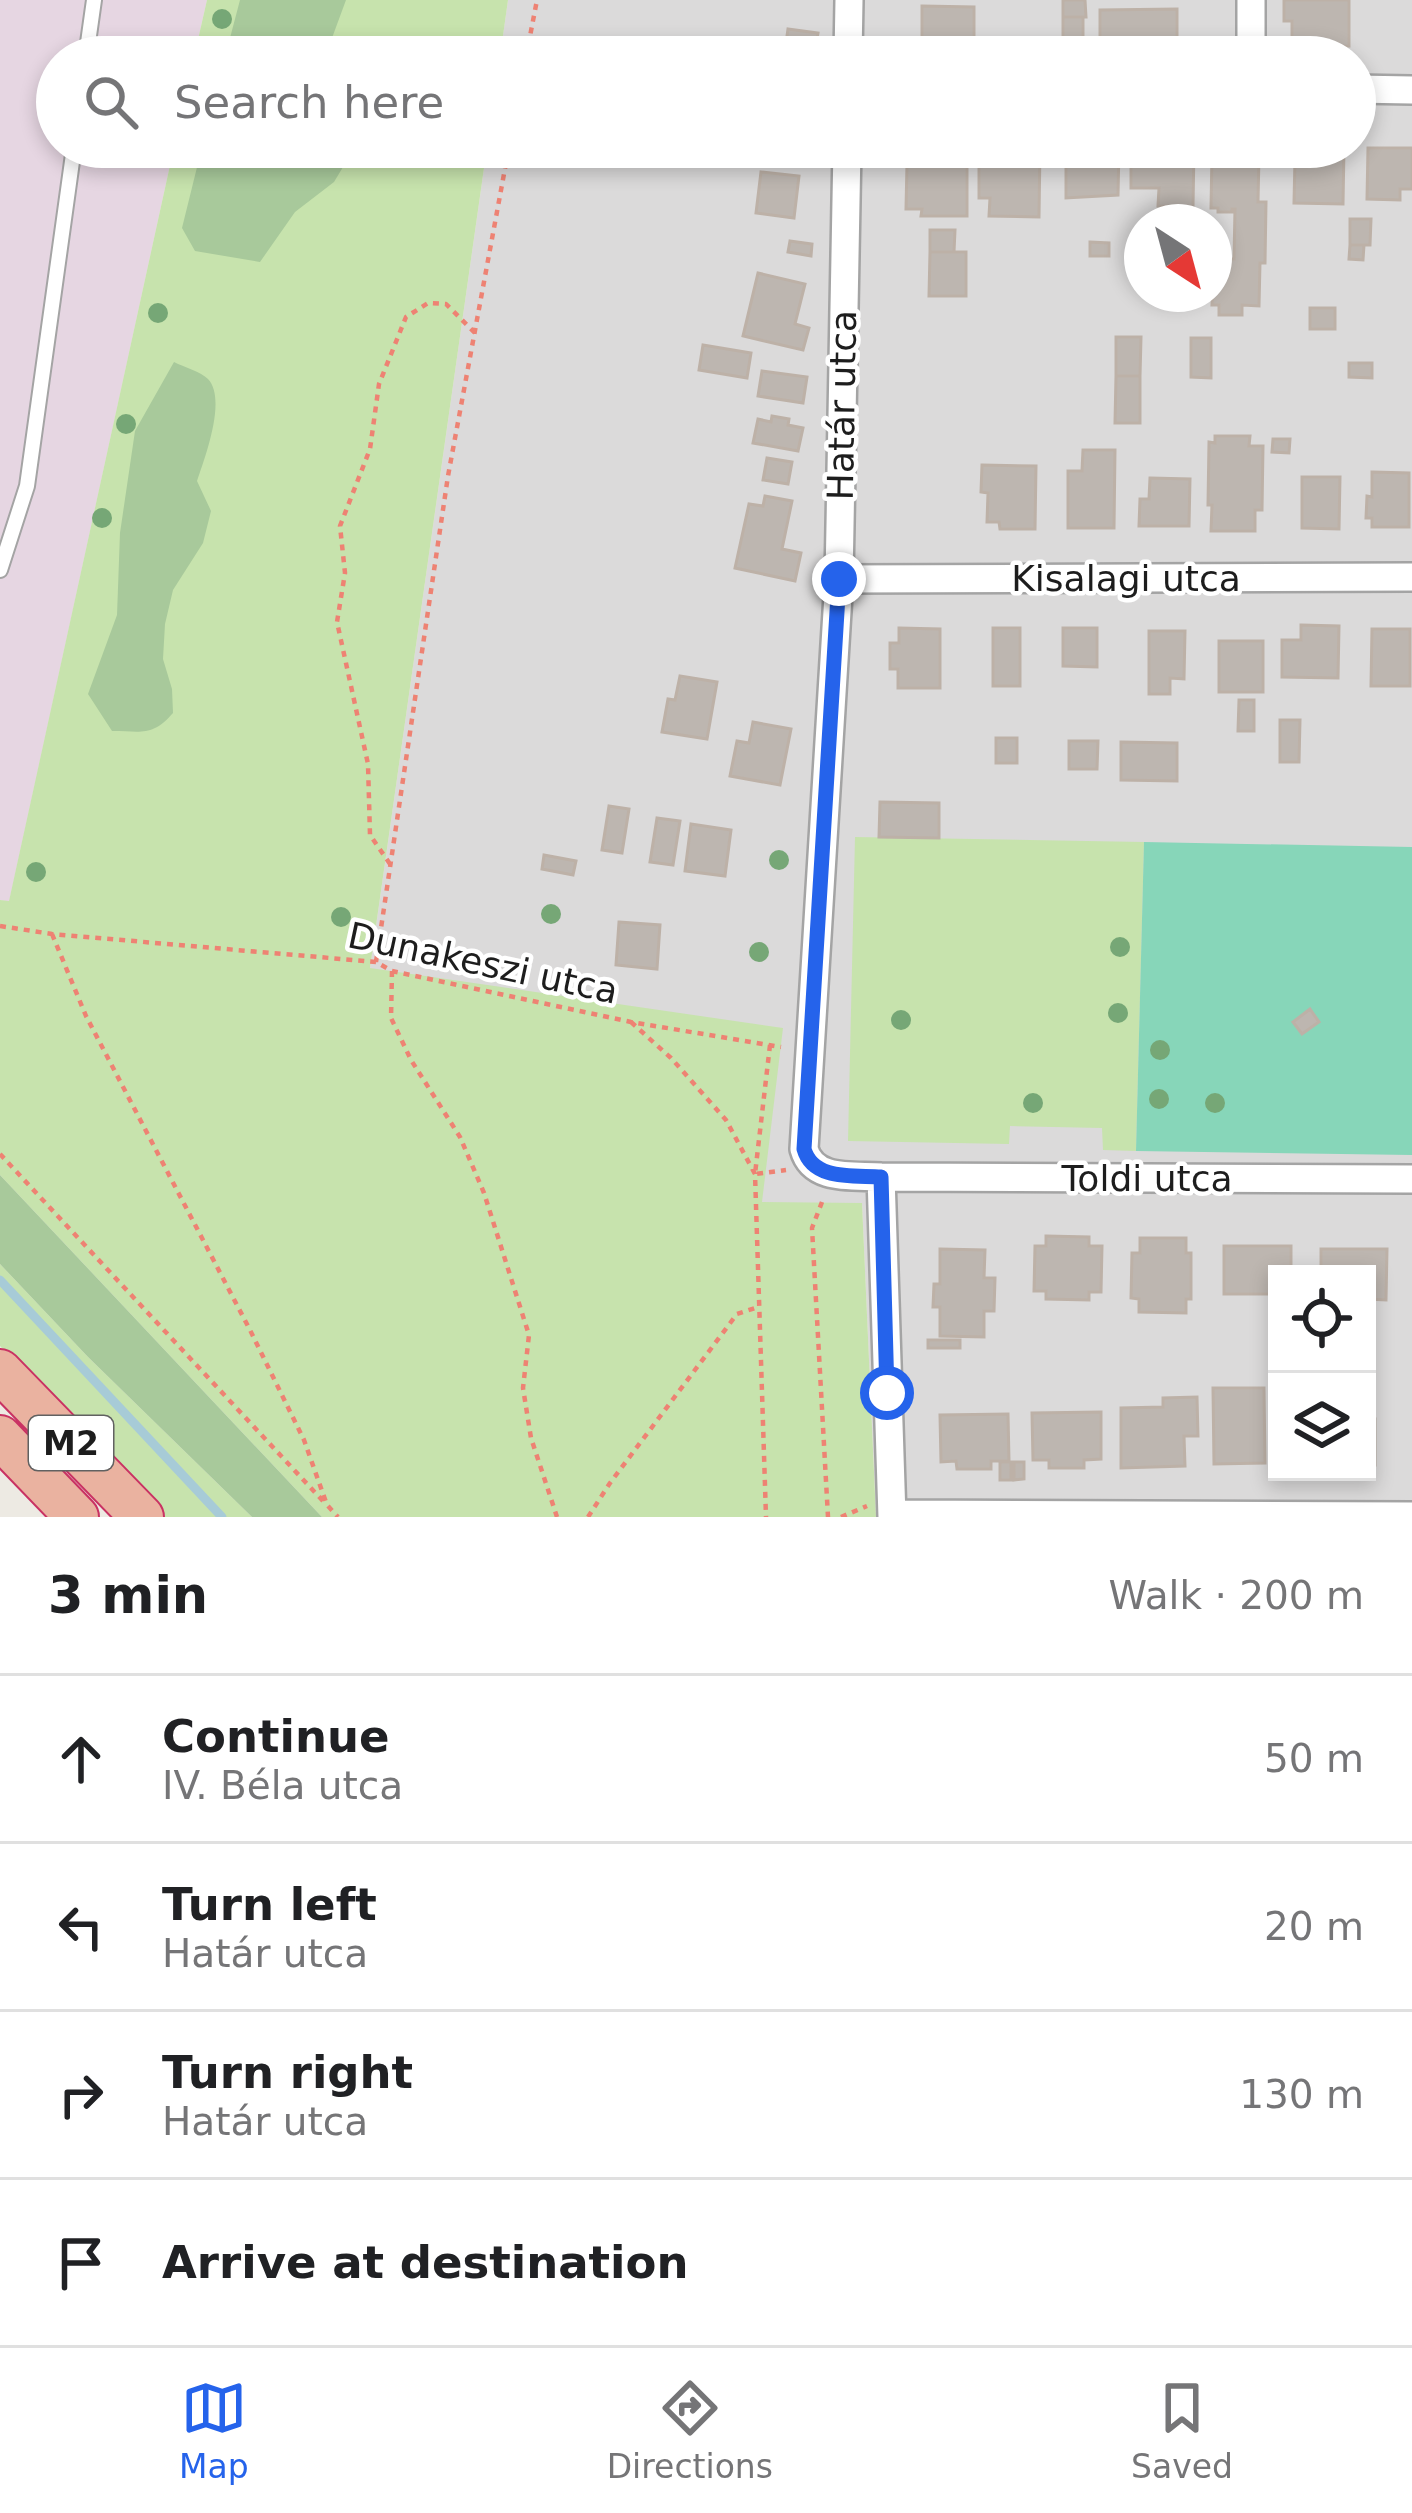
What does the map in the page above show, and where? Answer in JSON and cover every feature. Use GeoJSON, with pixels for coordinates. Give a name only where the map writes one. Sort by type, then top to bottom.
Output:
{"type":"FeatureCollection","features":[{"type":"Feature","properties":{"kind":"highway","name":"M2"},"geometry":{"type":"LineString","coordinates":[[0,1371],[142,1517]]}},
{"type":"Feature","properties":{"kind":"highway","name":"M2"},"geometry":{"type":"LineString","coordinates":[[0,1437],[77,1517]]}},
{"type":"Feature","properties":{"kind":"street"},"geometry":{"type":"LineString","coordinates":[[849,36],[850,0]]}},
{"type":"Feature","properties":{"kind":"street"},"geometry":{"type":"LineString","coordinates":[[1251,0],[1251,36]]}},
{"type":"Feature","properties":{"kind":"street"},"geometry":{"type":"LineString","coordinates":[[1376,89],[1412,90]]}},
{"type":"Feature","properties":{"kind":"street","name":"Határ utca"},"geometry":{"type":"LineString","coordinates":[[832,1174],[807,1160],[804,1149],[839,579],[847,168]]}},
{"type":"Feature","properties":{"kind":"street","name":"Kisalagi utca"},"geometry":{"type":"LineString","coordinates":[[839,579],[1412,578]]}},
{"type":"Feature","properties":{"kind":"street"},"geometry":{"type":"LineString","coordinates":[[832,1174],[881,1177],[892,1515],[1412,1516]]}},
{"type":"Feature","properties":{"kind":"street","name":"Toldi utca"},"geometry":{"type":"LineString","coordinates":[[881,1177],[1412,1179]]}},
{"type":"Feature","properties":{"kind":"lane"},"geometry":{"type":"LineString","coordinates":[[89,36],[94,0]]}},
{"type":"Feature","properties":{"kind":"lane"},"geometry":{"type":"LineString","coordinates":[[0,570],[27,486],[71,168]]}},
{"type":"Feature","properties":{"kind":"path"},"geometry":{"type":"LineString","coordinates":[[530,36],[537,0]]}},
{"type":"Feature","properties":{"kind":"path"},"geometry":{"type":"LineString","coordinates":[[376,962],[448,476],[505,168]]}},
{"type":"Feature","properties":{"kind":"path"},"geometry":{"type":"LineString","coordinates":[[391,865],[370,835],[368,764],[337,622],[345,573],[340,526],[370,449],[379,384],[406,317],[428,303],[446,304],[475,333]]}},
{"type":"Feature","properties":{"kind":"path","name":"Dunakeszi utca"},"geometry":{"type":"LineString","coordinates":[[0,926],[376,962],[392,971],[631,1022],[810,1051]]}},
{"type":"Feature","properties":{"kind":"path"},"geometry":{"type":"LineString","coordinates":[[52,934],[86,1016],[304,1440],[327,1504]]}},
{"type":"Feature","properties":{"kind":"path"},"geometry":{"type":"LineString","coordinates":[[392,971],[391,1018],[411,1060],[460,1137],[484,1193],[529,1335],[523,1388],[531,1438],[557,1517]]}},
{"type":"Feature","properties":{"kind":"path"},"geometry":{"type":"LineString","coordinates":[[631,1022],[671,1058],[726,1120],[755,1174]]}},
{"type":"Feature","properties":{"kind":"path"},"geometry":{"type":"LineString","coordinates":[[766,1517],[755,1174],[770,1045]]}},
{"type":"Feature","properties":{"kind":"path"},"geometry":{"type":"LineString","coordinates":[[0,1154],[338,1517]]}},
{"type":"Feature","properties":{"kind":"path"},"geometry":{"type":"LineString","coordinates":[[832,1174],[812,1228],[828,1514],[838,1517]]}},
{"type":"Feature","properties":{"kind":"path"},"geometry":{"type":"LineString","coordinates":[[588,1517],[737,1314],[758,1307]]}},
{"type":"Feature","properties":{"kind":"shaded area"},"geometry":{"type":"Polygon","coordinates":[[[0,0],[207,0],[199,36],[36,36],[36,168],[169,168],[9,902],[0,900],[0,0]]]}},
{"type":"Feature","properties":{"kind":"shaded area"},"geometry":{"type":"Polygon","coordinates":[[[508,0],[1412,0],[1412,1517],[876,1517],[862,1203],[761,1203],[370,968],[484,168],[1376,168],[1376,36],[503,36],[508,0]]]}},
{"type":"Feature","properties":{"kind":"green space"},"geometry":{"type":"Polygon","coordinates":[[[207,0],[508,0],[503,36],[199,36],[207,0]]]}},
{"type":"Feature","properties":{"kind":"green space"},"geometry":{"type":"Polygon","coordinates":[[[240,0],[346,0],[333,36],[231,36],[240,0]]]}},
{"type":"Feature","properties":{"kind":"green space"},"geometry":{"type":"Polygon","coordinates":[[[169,168],[484,168],[370,968],[783,1028],[762,1202],[862,1203],[876,1517],[322,1517],[0,1175],[0,900],[9,901],[169,168]]]}},
{"type":"Feature","properties":{"kind":"green space"},"geometry":{"type":"Polygon","coordinates":[[[197,168],[342,168],[334,182],[295,212],[260,262],[195,251],[182,228],[197,168]]]}},
{"type":"Feature","properties":{"kind":"green space"},"geometry":{"type":"Polygon","coordinates":[[[174,362],[205,376],[213,388],[213,428],[197,481],[211,511],[203,543],[173,590],[165,624],[163,659],[173,713],[152,729],[112,731],[88,694],[117,615],[120,533],[135,431],[174,362]]]}},
{"type":"Feature","properties":{"kind":"green space"},"geometry":{"type":"Polygon","coordinates":[[[855,837],[1144,842],[1136,1151],[1103,1150],[1102,1128],[1010,1126],[1009,1144],[848,1141],[855,837]]]}},
{"type":"Feature","properties":{"kind":"green space"},"geometry":{"type":"Polygon","coordinates":[[[1144,842],[1412,847],[1412,1155],[1136,1151],[1144,842]]]}},
{"type":"Feature","properties":{"kind":"green space"},"geometry":{"type":"Polygon","coordinates":[[[0,1175],[322,1517],[252,1517],[0,1264],[0,1175]]]}},
{"type":"Feature","properties":{"kind":"green space"},"geometry":{"type":"Polygon","coordinates":[[[0,1264],[252,1517],[162,1517],[0,1346],[0,1264]]]}},
{"type":"Feature","properties":{"kind":"building"},"geometry":{"type":"Polygon","coordinates":[[[1063,0],[1085,0],[1086,17],[1063,17],[1063,0]]]}},
{"type":"Feature","properties":{"kind":"building"},"geometry":{"type":"Polygon","coordinates":[[[1284,0],[1349,0],[1349,36],[1292,36],[1292,21],[1284,21],[1284,0]]]}},
{"type":"Feature","properties":{"kind":"building"},"geometry":{"type":"Polygon","coordinates":[[[922,6],[974,7],[974,36],[922,36],[922,6]]]}},
{"type":"Feature","properties":{"kind":"building"},"geometry":{"type":"Polygon","coordinates":[[[1177,9],[1177,36],[1100,36],[1100,10],[1177,9]]]}},
{"type":"Feature","properties":{"kind":"building"},"geometry":{"type":"Polygon","coordinates":[[[1063,17],[1083,17],[1083,36],[1063,36],[1063,17]]]}},
{"type":"Feature","properties":{"kind":"building"},"geometry":{"type":"Polygon","coordinates":[[[788,29],[818,33],[818,36],[787,36],[788,29]]]}},
{"type":"Feature","properties":{"kind":"building"},"geometry":{"type":"Polygon","coordinates":[[[1376,148],[1412,148],[1412,189],[1400,189],[1400,200],[1367,199],[1368,168],[1376,168],[1376,148]]]}},
{"type":"Feature","properties":{"kind":"building"},"geometry":{"type":"Polygon","coordinates":[[[907,168],[967,168],[967,216],[921,216],[922,209],[906,209],[907,168]]]}},
{"type":"Feature","properties":{"kind":"building"},"geometry":{"type":"Polygon","coordinates":[[[979,168],[1040,168],[1039,217],[989,216],[990,198],[979,198],[979,168]]]}},
{"type":"Feature","properties":{"kind":"building"},"geometry":{"type":"Polygon","coordinates":[[[1066,168],[1119,168],[1118,195],[1066,198],[1066,168]]]}},
{"type":"Feature","properties":{"kind":"building"},"geometry":{"type":"Polygon","coordinates":[[[1131,168],[1194,168],[1193,204],[1158,204],[1159,188],[1131,188],[1131,168]]]}},
{"type":"Feature","properties":{"kind":"building"},"geometry":{"type":"Polygon","coordinates":[[[1212,168],[1259,168],[1258,202],[1266,202],[1259,306],[1242,305],[1242,315],[1219,315],[1232,312],[1232,204],[1211,204],[1212,168]]]}},
{"type":"Feature","properties":{"kind":"building"},"geometry":{"type":"Polygon","coordinates":[[[1295,168],[1344,168],[1343,204],[1294,203],[1295,168]]]}},
{"type":"Feature","properties":{"kind":"building"},"geometry":{"type":"Polygon","coordinates":[[[761,172],[799,176],[794,218],[756,213],[761,172]]]}},
{"type":"Feature","properties":{"kind":"building"},"geometry":{"type":"Polygon","coordinates":[[[1350,219],[1371,219],[1370,245],[1350,245],[1350,219]]]}},
{"type":"Feature","properties":{"kind":"building"},"geometry":{"type":"Polygon","coordinates":[[[930,230],[955,230],[954,252],[930,252],[930,230]]]}},
{"type":"Feature","properties":{"kind":"building"},"geometry":{"type":"Polygon","coordinates":[[[790,241],[812,244],[811,256],[788,252],[790,241]]]}},
{"type":"Feature","properties":{"kind":"building"},"geometry":{"type":"Polygon","coordinates":[[[1090,242],[1109,243],[1109,256],[1090,256],[1090,242]]]}},
{"type":"Feature","properties":{"kind":"building"},"geometry":{"type":"Polygon","coordinates":[[[1350,245],[1364,245],[1363,260],[1349,259],[1350,245]]]}},
{"type":"Feature","properties":{"kind":"building"},"geometry":{"type":"Polygon","coordinates":[[[930,252],[966,252],[966,296],[929,296],[930,252]]]}},
{"type":"Feature","properties":{"kind":"building"},"geometry":{"type":"Polygon","coordinates":[[[758,273],[805,284],[795,324],[809,328],[803,350],[743,336],[758,273]]]}},
{"type":"Feature","properties":{"kind":"building"},"geometry":{"type":"Polygon","coordinates":[[[1310,308],[1335,308],[1335,329],[1310,329],[1310,308]]]}},
{"type":"Feature","properties":{"kind":"building"},"geometry":{"type":"Polygon","coordinates":[[[1116,337],[1141,337],[1140,376],[1116,376],[1116,337]]]}},
{"type":"Feature","properties":{"kind":"building"},"geometry":{"type":"Polygon","coordinates":[[[1191,338],[1211,338],[1211,378],[1191,377],[1191,338]]]}},
{"type":"Feature","properties":{"kind":"building"},"geometry":{"type":"Polygon","coordinates":[[[703,345],[751,353],[747,378],[699,370],[703,345]]]}},
{"type":"Feature","properties":{"kind":"building"},"geometry":{"type":"Polygon","coordinates":[[[1349,363],[1372,363],[1372,378],[1349,377],[1349,363]]]}},
{"type":"Feature","properties":{"kind":"building"},"geometry":{"type":"Polygon","coordinates":[[[762,371],[807,377],[803,403],[758,396],[762,371]]]}},
{"type":"Feature","properties":{"kind":"building"},"geometry":{"type":"Polygon","coordinates":[[[1116,376],[1140,376],[1140,423],[1115,423],[1116,376]]]}},
{"type":"Feature","properties":{"kind":"building"},"geometry":{"type":"Polygon","coordinates":[[[772,416],[803,428],[798,451],[753,443],[758,419],[771,422],[772,416]]]}},
{"type":"Feature","properties":{"kind":"building"},"geometry":{"type":"Polygon","coordinates":[[[1215,436],[1250,436],[1249,446],[1263,446],[1262,510],[1255,510],[1255,531],[1211,531],[1209,442],[1215,443],[1215,436]]]}},
{"type":"Feature","properties":{"kind":"building"},"geometry":{"type":"Polygon","coordinates":[[[1273,439],[1290,439],[1289,453],[1272,452],[1273,439]]]}},
{"type":"Feature","properties":{"kind":"building"},"geometry":{"type":"Polygon","coordinates":[[[1083,450],[1115,450],[1114,528],[1068,528],[1068,471],[1082,471],[1083,450]]]}},
{"type":"Feature","properties":{"kind":"building"},"geometry":{"type":"Polygon","coordinates":[[[767,458],[792,462],[788,484],[763,480],[767,458]]]}},
{"type":"Feature","properties":{"kind":"building"},"geometry":{"type":"Polygon","coordinates":[[[982,465],[1036,466],[1035,529],[1000,529],[999,522],[987,522],[982,465]]]}},
{"type":"Feature","properties":{"kind":"building"},"geometry":{"type":"Polygon","coordinates":[[[1372,472],[1409,473],[1409,527],[1372,527],[1372,518],[1366,518],[1372,472]]]}},
{"type":"Feature","properties":{"kind":"building"},"geometry":{"type":"Polygon","coordinates":[[[1302,477],[1340,477],[1339,529],[1302,528],[1302,477]]]}},
{"type":"Feature","properties":{"kind":"building"},"geometry":{"type":"Polygon","coordinates":[[[1150,478],[1190,479],[1189,526],[1139,526],[1140,499],[1149,499],[1150,478]]]}},
{"type":"Feature","properties":{"kind":"building"},"geometry":{"type":"Polygon","coordinates":[[[765,496],[792,501],[782,549],[801,553],[795,581],[735,568],[749,504],[763,506],[765,496]]]}},
{"type":"Feature","properties":{"kind":"building"},"geometry":{"type":"Polygon","coordinates":[[[1301,625],[1339,626],[1338,678],[1282,677],[1282,640],[1301,640],[1301,625]]]}},
{"type":"Feature","properties":{"kind":"building"},"geometry":{"type":"Polygon","coordinates":[[[899,628],[940,629],[940,688],[898,688],[898,669],[890,669],[890,643],[899,643],[899,628]]]}},
{"type":"Feature","properties":{"kind":"building"},"geometry":{"type":"Polygon","coordinates":[[[993,628],[1020,628],[1020,686],[993,686],[993,628]]]}},
{"type":"Feature","properties":{"kind":"building"},"geometry":{"type":"Polygon","coordinates":[[[1063,628],[1097,628],[1097,667],[1063,666],[1063,628]]]}},
{"type":"Feature","properties":{"kind":"building"},"geometry":{"type":"Polygon","coordinates":[[[1372,629],[1410,629],[1410,686],[1371,686],[1372,629]]]}},
{"type":"Feature","properties":{"kind":"building"},"geometry":{"type":"Polygon","coordinates":[[[1149,631],[1185,631],[1184,679],[1170,678],[1170,694],[1149,694],[1149,631]]]}},
{"type":"Feature","properties":{"kind":"building"},"geometry":{"type":"Polygon","coordinates":[[[1219,641],[1263,641],[1263,692],[1219,692],[1219,641]]]}},
{"type":"Feature","properties":{"kind":"building"},"geometry":{"type":"Polygon","coordinates":[[[680,676],[717,682],[707,739],[662,732],[668,699],[675,700],[680,676]]]}},
{"type":"Feature","properties":{"kind":"building"},"geometry":{"type":"Polygon","coordinates":[[[1239,700],[1254,700],[1254,731],[1238,731],[1239,700]]]}},
{"type":"Feature","properties":{"kind":"building"},"geometry":{"type":"Polygon","coordinates":[[[1280,720],[1300,720],[1299,762],[1280,762],[1280,720]]]}},
{"type":"Feature","properties":{"kind":"building"},"geometry":{"type":"Polygon","coordinates":[[[753,722],[791,729],[780,785],[730,776],[737,741],[749,743],[753,722]]]}},
{"type":"Feature","properties":{"kind":"building"},"geometry":{"type":"Polygon","coordinates":[[[996,738],[1017,738],[1017,763],[996,763],[996,738]]]}},
{"type":"Feature","properties":{"kind":"building"},"geometry":{"type":"Polygon","coordinates":[[[1069,741],[1098,741],[1097,769],[1069,769],[1069,741]]]}},
{"type":"Feature","properties":{"kind":"building"},"geometry":{"type":"Polygon","coordinates":[[[1121,742],[1177,743],[1177,781],[1121,780],[1121,742]]]}},
{"type":"Feature","properties":{"kind":"building"},"geometry":{"type":"Polygon","coordinates":[[[880,802],[939,803],[939,838],[879,837],[880,802]]]}},
{"type":"Feature","properties":{"kind":"building"},"geometry":{"type":"Polygon","coordinates":[[[609,806],[629,809],[622,853],[602,850],[609,806]]]}},
{"type":"Feature","properties":{"kind":"building"},"geometry":{"type":"Polygon","coordinates":[[[657,818],[680,821],[673,865],[650,862],[657,818]]]}},
{"type":"Feature","properties":{"kind":"building"},"geometry":{"type":"Polygon","coordinates":[[[691,824],[731,830],[725,876],[685,871],[691,824]]]}},
{"type":"Feature","properties":{"kind":"building"},"geometry":{"type":"Polygon","coordinates":[[[544,855],[576,861],[573,875],[542,869],[544,855]]]}},
{"type":"Feature","properties":{"kind":"building"},"geometry":{"type":"Polygon","coordinates":[[[619,922],[660,925],[657,969],[616,965],[619,922]]]}},
{"type":"Feature","properties":{"kind":"building"},"geometry":{"type":"Polygon","coordinates":[[[1310,1009],[1319,1022],[1302,1034],[1293,1022],[1310,1009]]]}},
{"type":"Feature","properties":{"kind":"building"},"geometry":{"type":"Polygon","coordinates":[[[1046,1236],[1089,1237],[1089,1246],[1102,1246],[1101,1292],[1089,1292],[1089,1300],[1046,1299],[1046,1291],[1034,1291],[1035,1246],[1046,1246],[1046,1236]]]}},
{"type":"Feature","properties":{"kind":"building"},"geometry":{"type":"Polygon","coordinates":[[[1140,1238],[1186,1238],[1186,1253],[1191,1253],[1191,1299],[1186,1299],[1186,1313],[1139,1312],[1139,1299],[1131,1298],[1132,1253],[1140,1253],[1140,1238]]]}},
{"type":"Feature","properties":{"kind":"building"},"geometry":{"type":"Polygon","coordinates":[[[1224,1246],[1291,1246],[1291,1265],[1268,1265],[1268,1294],[1224,1294],[1224,1246]]]}},
{"type":"Feature","properties":{"kind":"building"},"geometry":{"type":"Polygon","coordinates":[[[940,1249],[985,1250],[984,1278],[995,1278],[994,1311],[984,1311],[984,1337],[940,1336],[940,1307],[933,1307],[934,1284],[940,1284],[940,1249]]]}},
{"type":"Feature","properties":{"kind":"building"},"geometry":{"type":"Polygon","coordinates":[[[1321,1249],[1387,1249],[1386,1300],[1376,1299],[1376,1265],[1321,1265],[1321,1249]]]}},
{"type":"Feature","properties":{"kind":"building"},"geometry":{"type":"Polygon","coordinates":[[[928,1340],[960,1340],[960,1348],[928,1348],[928,1340]]]}},
{"type":"Feature","properties":{"kind":"building"},"geometry":{"type":"Polygon","coordinates":[[[1213,1388],[1264,1388],[1265,1463],[1214,1464],[1213,1388]]]}},
{"type":"Feature","properties":{"kind":"building"},"geometry":{"type":"Polygon","coordinates":[[[1197,1397],[1198,1436],[1184,1436],[1185,1466],[1121,1468],[1121,1408],[1163,1407],[1163,1398],[1197,1397]]]}},
{"type":"Feature","properties":{"kind":"building"},"geometry":{"type":"Polygon","coordinates":[[[1101,1412],[1101,1459],[1084,1460],[1084,1468],[1049,1468],[1049,1460],[1033,1460],[1032,1413],[1101,1412]]]}},
{"type":"Feature","properties":{"kind":"building"},"geometry":{"type":"Polygon","coordinates":[[[1008,1414],[1009,1461],[991,1461],[991,1469],[957,1469],[956,1461],[941,1462],[940,1415],[1008,1414]]]}},
{"type":"Feature","properties":{"kind":"building"},"geometry":{"type":"Polygon","coordinates":[[[1000,1462],[1011,1462],[1011,1480],[1000,1480],[1000,1462]]]}},
{"type":"Feature","properties":{"kind":"building"},"geometry":{"type":"Polygon","coordinates":[[[1014,1462],[1024,1462],[1024,1479],[1014,1480],[1014,1462]]]}},
{"type":"Feature","properties":{"kind":"waterway"},"geometry":{"type":"LineString","coordinates":[[0,1280],[222,1517]]}},
{"type":"Feature","properties":{"kind":"route"},"geometry":{"type":"LineString","coordinates":[[839,579],[804,1149],[807,1160],[819,1170],[881,1177],[887,1393]]}}]}
